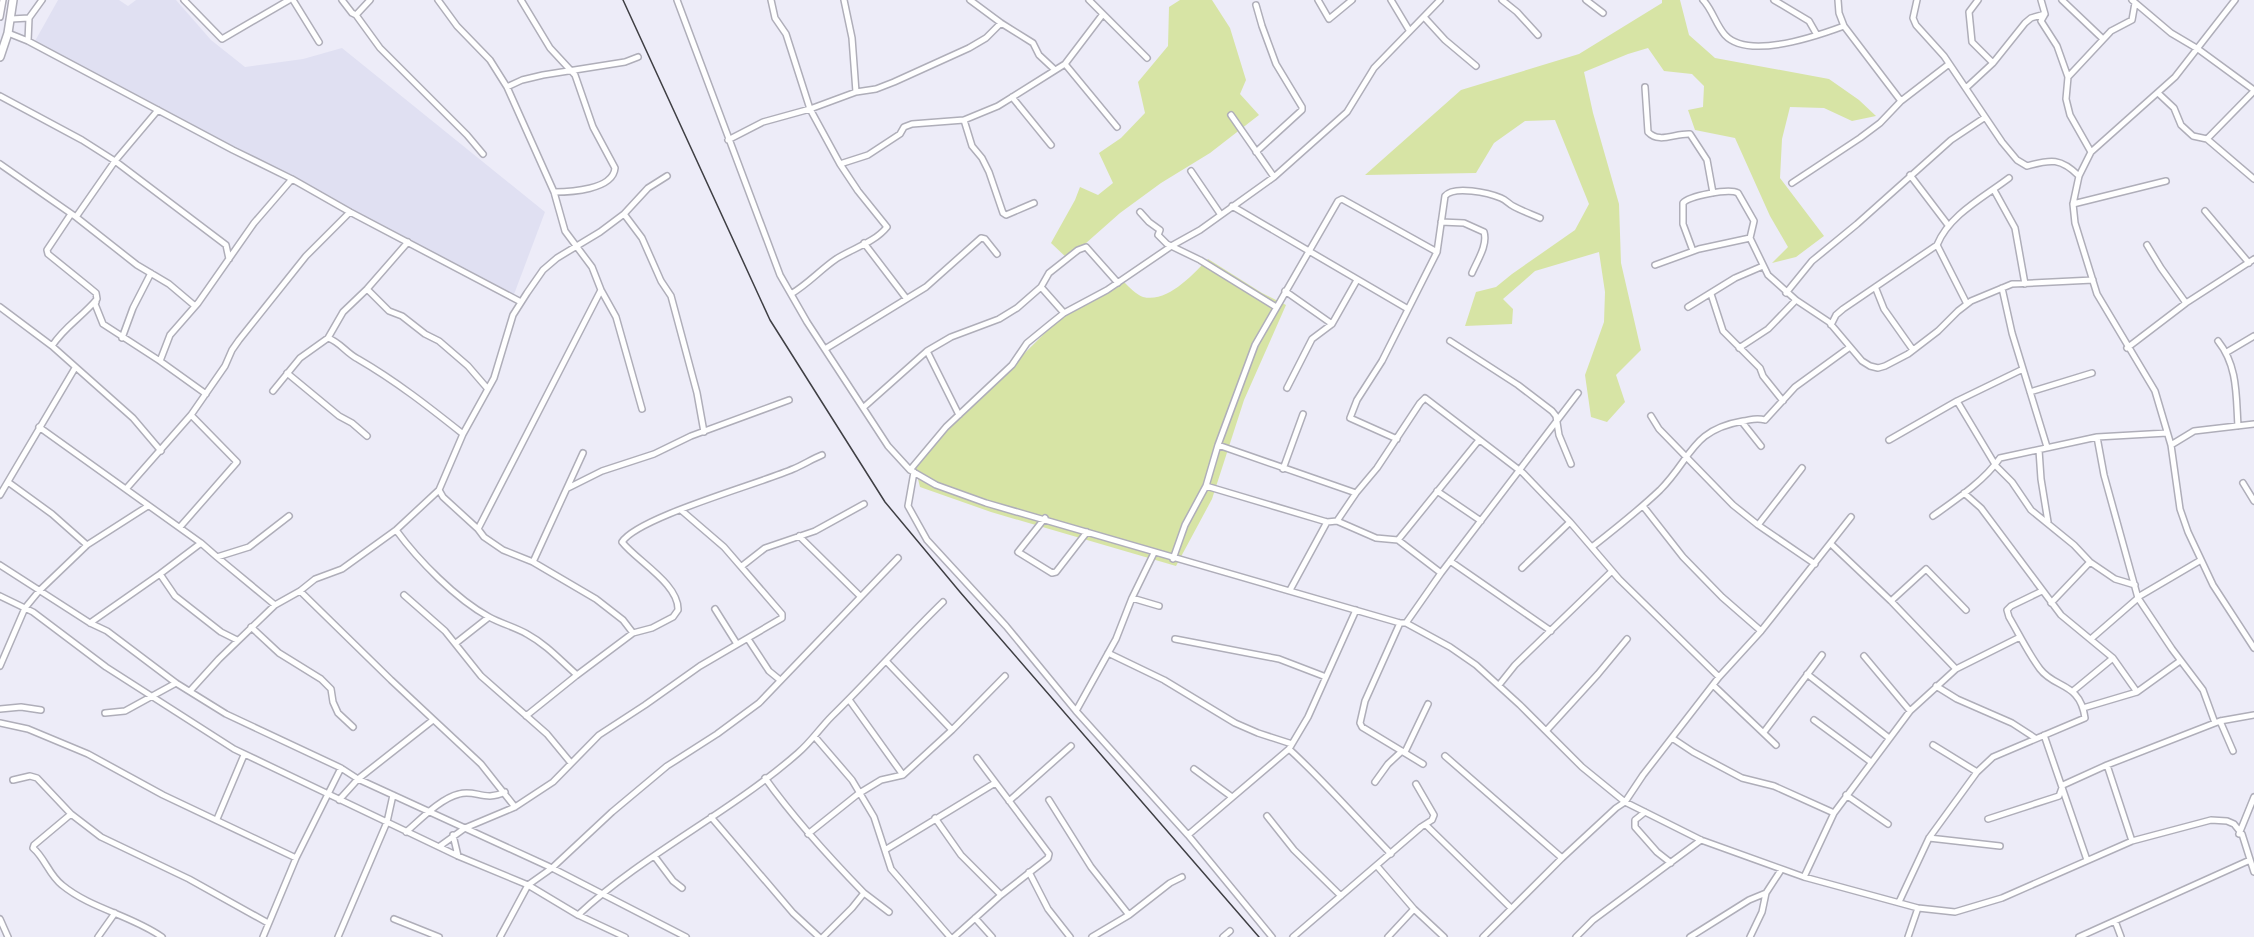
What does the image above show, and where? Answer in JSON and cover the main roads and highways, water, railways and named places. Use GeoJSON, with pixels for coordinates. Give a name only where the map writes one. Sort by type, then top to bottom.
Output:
{"type":"FeatureCollection","features":[{"type":"Feature","properties":{"kind":"main road"},"geometry":{"type":"LineString","coordinates":[[0,57],[8,33],[13,0]]}},
{"type":"Feature","properties":{"kind":"railway"},"geometry":{"type":"LineString","coordinates":[[623,0],[770,320],[885,502],[960,592],[1259,937]]}}]}
